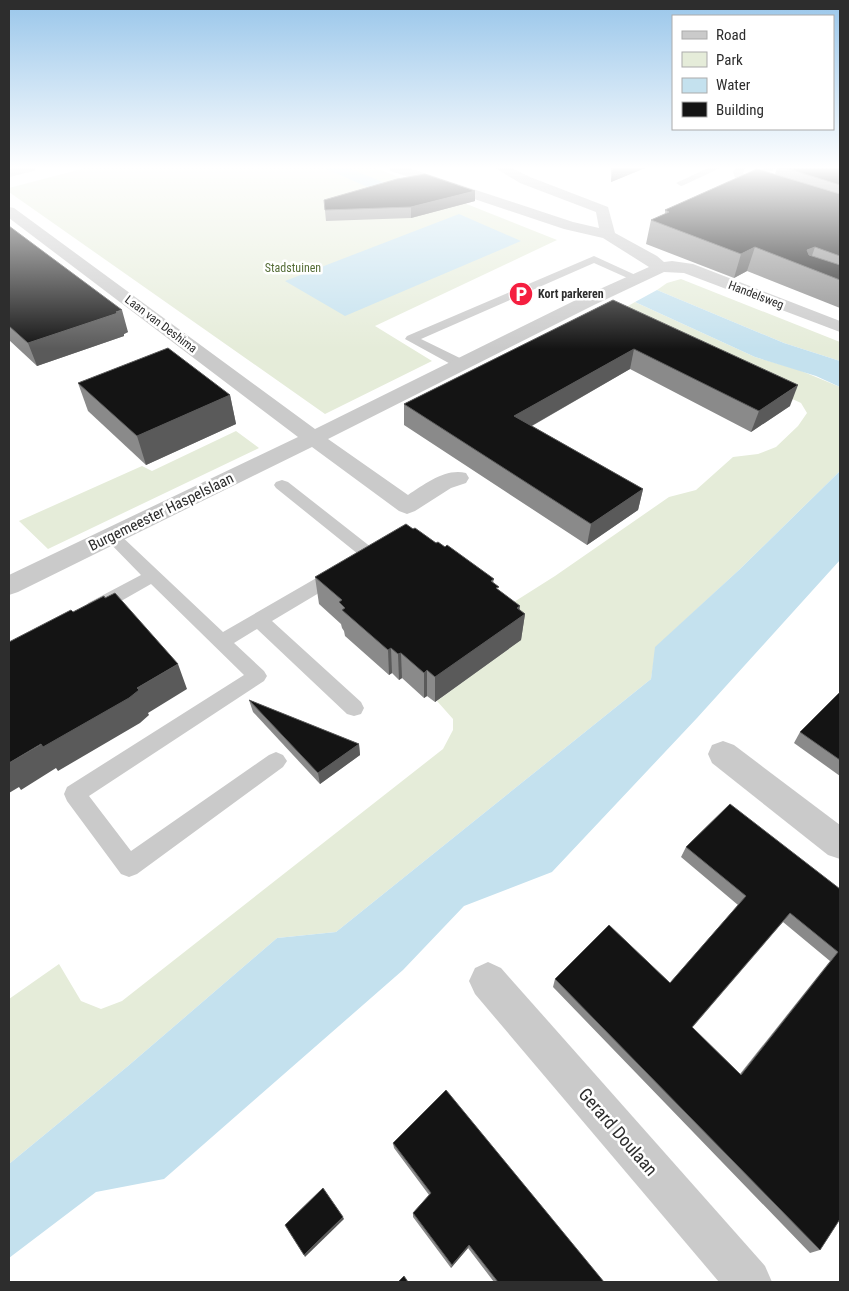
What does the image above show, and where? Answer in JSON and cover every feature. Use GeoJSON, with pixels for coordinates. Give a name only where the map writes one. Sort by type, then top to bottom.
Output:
{"type":"FeatureCollection","features":[{"type":"Feature","properties":{"kind":"street","name":"Laan van Deshima"},"geometry":{"type":"LineString","coordinates":[[32,228],[407,506],[443,482],[458,478]]}},
{"type":"Feature","properties":{"kind":"street"},"geometry":{"type":"LineString","coordinates":[[579,228],[608,235],[666,267]]}},
{"type":"Feature","properties":{"kind":"street"},"geometry":{"type":"LineString","coordinates":[[607,228],[608,235]]}},
{"type":"Feature","properties":{"kind":"street"},"geometry":{"type":"LineString","coordinates":[[313,438],[636,278],[666,267]]}},
{"type":"Feature","properties":{"kind":"street","name":"Handelsweg"},"geometry":{"type":"LineString","coordinates":[[666,267],[687,268],[840,327]]}},
{"type":"Feature","properties":{"kind":"street","name":"Burgemeester Haspelslaan"},"geometry":{"type":"LineString","coordinates":[[9,586],[313,438]]}},
{"type":"Feature","properties":{"kind":"street"},"geometry":{"type":"LineString","coordinates":[[723,754],[840,844]]}},
{"type":"Feature","properties":{"kind":"street","name":"Gerard Doulaan"},"geometry":{"type":"LineString","coordinates":[[488,981],[749,1282]]}},
{"type":"Feature","properties":{"kind":"lane"},"geometry":{"type":"LineString","coordinates":[[461,364],[411,339],[594,259],[636,278]]}},
{"type":"Feature","properties":{"kind":"lane"},"geometry":{"type":"LineString","coordinates":[[221,642],[370,555],[282,485]]}},
{"type":"Feature","properties":{"kind":"lane"},"geometry":{"type":"LineString","coordinates":[[111,536],[256,676],[75,794],[129,866],[276,761]]}},
{"type":"Feature","properties":{"kind":"lane"},"geometry":{"type":"LineString","coordinates":[[76,618],[152,576]]}},
{"type":"Feature","properties":{"kind":"lane"},"geometry":{"type":"LineString","coordinates":[[259,620],[354,708]]}},
{"type":"Feature","properties":{"kind":"green space","name":"Stadstuinen"},"geometry":{"type":"Polygon","coordinates":[[[61,228],[527,228],[557,240],[375,326],[432,361],[325,414],[61,228]]]}},
{"type":"Feature","properties":{"kind":"green space"},"geometry":{"type":"Polygon","coordinates":[[[681,279],[840,342],[840,361],[784,343],[657,290],[667,283],[681,279]]]}},
{"type":"Feature","properties":{"kind":"green space"},"geometry":{"type":"Polygon","coordinates":[[[635,302],[755,357],[799,370],[840,387],[840,471],[740,569],[656,647],[651,679],[336,932],[277,938],[128,1066],[9,1164],[9,999],[59,964],[81,1001],[101,1009],[122,1001],[443,749],[453,730],[453,719],[437,701],[521,639],[492,616],[555,576],[669,497],[696,490],[733,457],[758,454],[776,447],[798,426],[807,413],[801,403],[625,322],[623,309],[635,302]]]}},
{"type":"Feature","properties":{"kind":"green space"},"geometry":{"type":"Polygon","coordinates":[[[236,431],[259,448],[48,549],[19,521],[142,466],[152,471],[236,431]]]}},
{"type":"Feature","properties":{"kind":"water"},"geometry":{"type":"Polygon","coordinates":[[[422,228],[492,228],[521,241],[345,316],[285,281],[422,228]]]}},
{"type":"Feature","properties":{"kind":"water"},"geometry":{"type":"Polygon","coordinates":[[[657,290],[784,343],[840,361],[840,387],[816,376],[755,357],[635,302],[657,290]]]}},
{"type":"Feature","properties":{"kind":"water"},"geometry":{"type":"Polygon","coordinates":[[[840,471],[840,560],[697,718],[552,872],[464,906],[403,970],[164,1179],[96,1192],[9,1258],[9,1164],[128,1066],[277,938],[336,932],[651,679],[655,647],[740,569],[840,471]]]}},
{"type":"Feature","properties":{"kind":"building"},"geometry":{"type":"Polygon","coordinates":[[[9,228],[12,228],[122,310],[116,312],[118,313],[28,343],[9,326],[9,228]]]}},
{"type":"Feature","properties":{"kind":"building"},"geometry":{"type":"Polygon","coordinates":[[[673,228],[840,228],[840,256],[815,247],[807,250],[809,255],[840,265],[840,280],[755,247],[741,254],[673,228]]]}},
{"type":"Feature","properties":{"kind":"building"},"geometry":{"type":"Polygon","coordinates":[[[613,300],[798,385],[759,411],[634,349],[514,416],[643,489],[591,524],[404,404],[613,300]]]}},
{"type":"Feature","properties":{"kind":"building"},"geometry":{"type":"Polygon","coordinates":[[[168,348],[230,395],[137,436],[78,383],[168,348]]]}},
{"type":"Feature","properties":{"kind":"building"},"geometry":{"type":"Polygon","coordinates":[[[406,524],[436,543],[438,542],[445,547],[447,545],[494,579],[491,581],[499,587],[496,588],[520,606],[517,608],[525,614],[435,677],[427,670],[424,673],[401,653],[398,654],[391,648],[388,650],[342,610],[345,608],[339,602],[342,600],[315,577],[406,524]]]}},
{"type":"Feature","properties":{"kind":"building"},"geometry":{"type":"Polygon","coordinates":[[[115,593],[178,664],[137,688],[139,690],[129,698],[43,747],[41,744],[9,763],[9,642],[71,610],[73,612],[104,596],[105,598],[115,593]]]}},
{"type":"Feature","properties":{"kind":"building"},"geometry":{"type":"Polygon","coordinates":[[[840,692],[840,760],[800,732],[840,692]]]}},
{"type":"Feature","properties":{"kind":"building"},"geometry":{"type":"Polygon","coordinates":[[[249,700],[359,744],[318,773],[249,700]]]}},
{"type":"Feature","properties":{"kind":"building"},"geometry":{"type":"Polygon","coordinates":[[[730,804],[840,889],[840,1219],[820,1250],[555,979],[609,925],[670,983],[746,896],[686,847],[730,804]],[[790,913],[692,1027],[741,1075],[838,952],[790,913]]]}},
{"type":"Feature","properties":{"kind":"building"},"geometry":{"type":"Polygon","coordinates":[[[446,1090],[604,1282],[498,1282],[469,1245],[452,1265],[413,1213],[431,1193],[393,1143],[446,1090]]]}},
{"type":"Feature","properties":{"kind":"building"},"geometry":{"type":"Polygon","coordinates":[[[323,1188],[343,1217],[304,1255],[285,1225],[323,1188]]]}},
{"type":"Feature","properties":{"kind":"building"},"geometry":{"type":"Polygon","coordinates":[[[404,1276],[408,1282],[398,1282],[404,1276]]]}},
{"type":"Feature","properties":{"kind":"place","name":"Kort parkeren"},"geometry":{"type":"Point","coordinates":[521,294]}}]}
